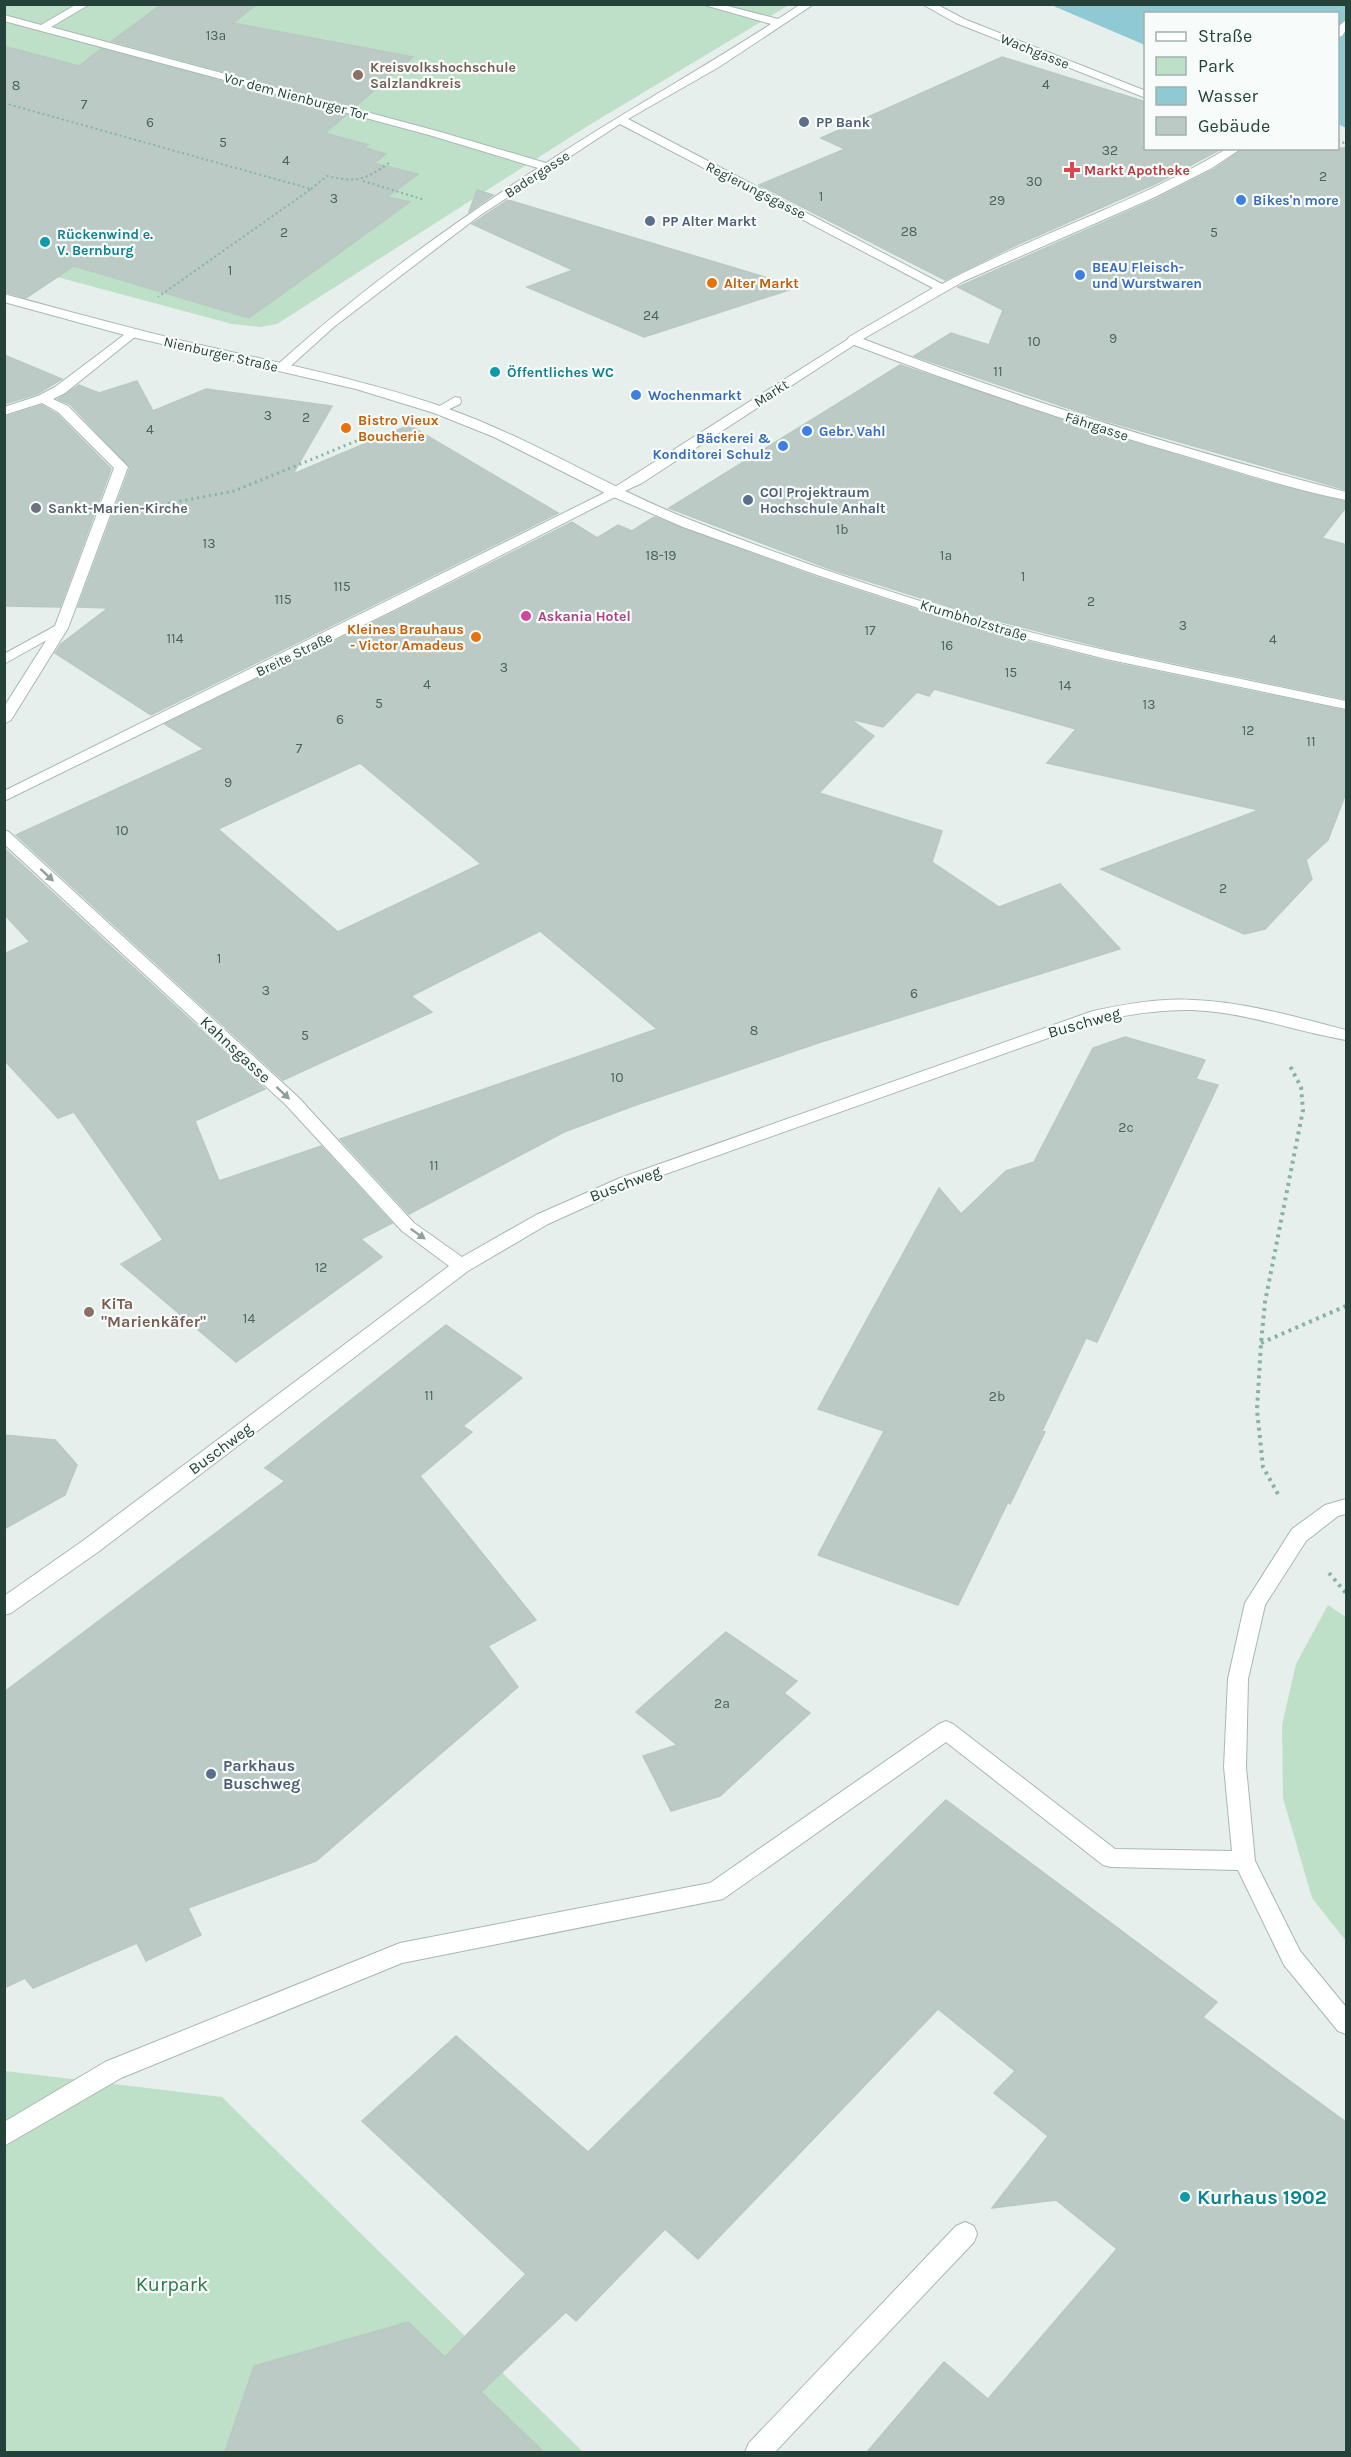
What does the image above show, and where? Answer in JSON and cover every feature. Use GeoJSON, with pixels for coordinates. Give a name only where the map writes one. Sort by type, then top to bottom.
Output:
{"type":"FeatureCollection","features":[{"type":"Feature","properties":{"kind":"street"},"geometry":{"type":"LineString","coordinates":[[43,28],[85,4]]}},
{"type":"Feature","properties":{"kind":"street"},"geometry":{"type":"LineString","coordinates":[[706,4],[781,23]]}},
{"type":"Feature","properties":{"kind":"street","name":"Badergasse"},"geometry":{"type":"LineString","coordinates":[[281,368],[331,323],[475,214],[620,119],[809,4]]}},
{"type":"Feature","properties":{"kind":"street","name":"Wachgasse"},"geometry":{"type":"LineString","coordinates":[[927,4],[960,21],[1144,94]]}},
{"type":"Feature","properties":{"kind":"street","name":"Vor dem Nienburger Tor"},"geometry":{"type":"LineString","coordinates":[[4,18],[433,133],[548,167]]}},
{"type":"Feature","properties":{"kind":"street","name":"Regierungsgasse"},"geometry":{"type":"LineString","coordinates":[[620,119],[941,288]]}},
{"type":"Feature","properties":{"kind":"street","name":"Markt"},"geometry":{"type":"LineString","coordinates":[[614,492],[647,474],[853,340],[941,288],[1200,170],[1234,150]]}},
{"type":"Feature","properties":{"kind":"street","name":"Nienburger Straße"},"geometry":{"type":"LineString","coordinates":[[4,298],[132,333],[360,386],[438,410]]}},
{"type":"Feature","properties":{"kind":"street"},"geometry":{"type":"LineString","coordinates":[[4,411],[43,399],[60,390],[132,333]]}},
{"type":"Feature","properties":{"kind":"street","name":"Fährgasse"},"geometry":{"type":"LineString","coordinates":[[853,340],[983,389],[1126,435],[1347,496]]}},
{"type":"Feature","properties":{"kind":"street"},"geometry":{"type":"LineString","coordinates":[[4,720],[61,628],[121,467],[63,409],[43,399]]}},
{"type":"Feature","properties":{"kind":"street"},"geometry":{"type":"LineString","coordinates":[[438,410],[455,401]]}},
{"type":"Feature","properties":{"kind":"street"},"geometry":{"type":"LineString","coordinates":[[438,410],[499,434],[614,492]]}},
{"type":"Feature","properties":{"kind":"street","name":"Krumbholzstraße"},"geometry":{"type":"LineString","coordinates":[[614,492],[688,524],[822,572],[969,620],[1035,639],[1106,655],[1347,705]]}},
{"type":"Feature","properties":{"kind":"street","name":"Breite Straße"},"geometry":{"type":"LineString","coordinates":[[4,797],[391,606],[614,492]]}},
{"type":"Feature","properties":{"kind":"street"},"geometry":{"type":"LineString","coordinates":[[4,660],[61,628]]}},
{"type":"Feature","properties":{"kind":"street","name":"Kahnsgasse"},"geometry":{"type":"LineString","coordinates":[[4,835],[292,1101],[408,1227],[462,1266]]}},
{"type":"Feature","properties":{"kind":"street","name":"Buschweg"},"geometry":{"type":"LineString","coordinates":[[4,1607],[91,1546],[462,1266],[544,1216],[626,1182],[1093,1016],[1155,1006],[1205,1006],[1249,1013],[1347,1035]]}},
{"type":"Feature","properties":{"kind":"street"},"geometry":{"type":"LineString","coordinates":[[1347,1507],[1332,1510],[1299,1535],[1255,1603],[1238,1679],[1235,1767],[1244,1861],[1292,1958],[1347,2024]]}},
{"type":"Feature","properties":{"kind":"street"},"geometry":{"type":"LineString","coordinates":[[4,2135],[113,2070],[400,1953],[715,1892],[946,1730],[1111,1858],[1244,1861]]}},
{"type":"Feature","properties":{"kind":"street"},"geometry":{"type":"LineString","coordinates":[[758,2452],[965,2234]]}},
{"type":"Feature","properties":{"kind":"path"},"geometry":{"type":"LineString","coordinates":[[4,103],[311,189]]}},
{"type":"Feature","properties":{"kind":"path"},"geometry":{"type":"LineString","coordinates":[[363,181],[433,133]]}},
{"type":"Feature","properties":{"kind":"path"},"geometry":{"type":"LineString","coordinates":[[113,328],[327,176],[349,182],[363,181],[475,214]]}},
{"type":"Feature","properties":{"kind":"path"},"geometry":{"type":"LineString","coordinates":[[101,517],[234,491],[438,410]]}},
{"type":"Feature","properties":{"kind":"path"},"geometry":{"type":"LineString","coordinates":[[1284,1061],[1291,1066],[1301,1087],[1304,1110],[1265,1302],[1257,1410],[1263,1467],[1299,1535],[1347,1593]]}},
{"type":"Feature","properties":{"kind":"path"},"geometry":{"type":"LineString","coordinates":[[1261,1343],[1347,1306]]}},
{"type":"Feature","properties":{"kind":"green space"},"geometry":{"type":"Polygon","coordinates":[[[4,5],[789,5],[591,124],[277,324],[260,327],[232,324],[57,277],[196,195],[5,160],[4,5]]]}},
{"type":"Feature","properties":{"kind":"green space"},"geometry":{"type":"Polygon","coordinates":[[[1328,1605],[1346,1617],[1346,1941],[1312,1898],[1283,1798],[1282,1725],[1296,1664],[1328,1605]]]}},
{"type":"Feature","properties":{"kind":"green space","name":"Kurpark"},"geometry":{"type":"Polygon","coordinates":[[[5,2071],[222,2097],[583,2452],[5,2452],[5,2071]]]}},
{"type":"Feature","properties":{"kind":"water"},"geometry":{"type":"Polygon","coordinates":[[[1051,5],[1346,5],[1346,128],[1339,124],[1339,12],[1144,12],[1144,45],[1051,5]]]}},
{"type":"Feature","properties":{"kind":"building"},"geometry":{"type":"Polygon","coordinates":[[[162,4],[257,4],[233,23],[413,57],[355,107],[112,41],[162,4]]]}},
{"type":"Feature","properties":{"kind":"building"},"geometry":{"type":"Polygon","coordinates":[[[4,46],[79,66],[101,49],[346,115],[325,133],[368,145],[363,147],[386,154],[374,163],[418,174],[387,197],[410,202],[249,318],[74,266],[26,298],[4,292],[4,46]]]}},
{"type":"Feature","properties":{"kind":"building"},"geometry":{"type":"Polygon","coordinates":[[[1002,57],[1144,101],[1144,150],[1219,150],[1157,183],[1012,247],[945,280],[759,185],[845,149],[821,138],[1002,57]]]}},
{"type":"Feature","properties":{"kind":"building"},"geometry":{"type":"Polygon","coordinates":[[[1339,148],[1347,148],[1347,490],[1103,420],[914,356],[951,333],[989,345],[1003,310],[958,287],[1154,200],[1213,170],[1241,150],[1339,150],[1339,148]]]}},
{"type":"Feature","properties":{"kind":"building"},"geometry":{"type":"Polygon","coordinates":[[[477,190],[493,195],[469,212],[477,190]]]}},
{"type":"Feature","properties":{"kind":"building"},"geometry":{"type":"Polygon","coordinates":[[[508,200],[798,287],[644,337],[527,287],[573,270],[472,224],[508,200]]]}},
{"type":"Feature","properties":{"kind":"building"},"geometry":{"type":"Polygon","coordinates":[[[4,355],[62,379],[37,394],[4,404],[4,355]]]}},
{"type":"Feature","properties":{"kind":"building"},"geometry":{"type":"Polygon","coordinates":[[[900,365],[1106,434],[1269,483],[1347,502],[1347,506],[1322,538],[1347,545],[1347,699],[1113,650],[975,615],[833,570],[669,508],[900,365]]]}},
{"type":"Feature","properties":{"kind":"building"},"geometry":{"type":"Polygon","coordinates":[[[137,381],[153,411],[206,389],[332,406],[293,474],[409,425],[558,513],[151,715],[55,653],[61,644],[108,608],[78,607],[130,468],[70,404],[58,399],[79,385],[99,393],[137,381]]]}},
{"type":"Feature","properties":{"kind":"building","name":"Sankt-Marien-Kirche"},"geometry":{"type":"Polygon","coordinates":[[[42,405],[57,414],[111,469],[60,607],[4,606],[4,417],[42,405]]]}},
{"type":"Feature","properties":{"kind":"building"},"geometry":{"type":"Polygon","coordinates":[[[654,517],[816,577],[963,625],[1105,661],[1347,711],[1347,790],[1328,840],[1306,860],[1312,879],[1265,929],[1244,934],[1101,869],[1259,810],[1047,763],[1076,729],[934,689],[929,696],[917,692],[883,727],[850,719],[874,736],[819,793],[942,831],[932,862],[999,907],[1060,884],[1120,949],[821,1042],[633,1106],[564,1132],[409,1214],[340,1139],[657,1029],[540,931],[411,996],[432,1012],[283,1080],[16,835],[204,749],[165,724],[397,611],[572,522],[597,538],[618,525],[632,531],[654,517]],[[360,763],[218,829],[338,932],[481,864],[360,763]]]}},
{"type":"Feature","properties":{"kind":"building"},"geometry":{"type":"Polygon","coordinates":[[[4,848],[265,1089],[195,1121],[219,1181],[321,1146],[392,1223],[361,1239],[382,1257],[236,1362],[121,1264],[163,1240],[74,1112],[58,1118],[4,1060],[4,954],[30,942],[4,914],[4,848]]]}},
{"type":"Feature","properties":{"kind":"building"},"geometry":{"type":"Polygon","coordinates":[[[1125,1037],[1205,1060],[1196,1079],[1218,1085],[1097,1342],[1086,1338],[1042,1431],[1045,1432],[958,1605],[818,1555],[884,1431],[818,1409],[939,1188],[961,1214],[1006,1171],[1034,1162],[1093,1048],[1125,1037]]]}},
{"type":"Feature","properties":{"kind":"building","name":"Parkhaus Buschweg"},"geometry":{"type":"Polygon","coordinates":[[[446,1325],[522,1378],[463,1426],[472,1432],[420,1476],[536,1620],[488,1646],[518,1687],[316,1861],[188,1908],[201,1935],[146,1961],[137,1943],[33,1988],[25,1978],[4,1988],[4,1692],[285,1481],[265,1468],[446,1325]]]}},
{"type":"Feature","properties":{"kind":"building"},"geometry":{"type":"Polygon","coordinates":[[[4,1435],[55,1440],[77,1465],[65,1495],[4,1529],[4,1435]]]}},
{"type":"Feature","properties":{"kind":"building"},"geometry":{"type":"Polygon","coordinates":[[[726,1632],[797,1681],[784,1693],[810,1713],[720,1796],[671,1811],[643,1756],[677,1745],[636,1712],[726,1632]]]}},
{"type":"Feature","properties":{"kind":"building"},"geometry":{"type":"Polygon","coordinates":[[[946,1800],[1217,2002],[1203,2017],[1347,2123],[1347,2452],[867,2452],[944,2362],[988,2399],[1117,2249],[1056,2200],[992,2208],[1048,2136],[994,2093],[1015,2071],[938,2009],[698,2259],[665,2229],[576,2321],[566,2312],[481,2392],[544,2452],[225,2452],[254,2366],[408,2322],[445,2357],[526,2274],[362,2121],[456,2036],[588,2152],[946,1800]]]}},
{"type":"Feature","properties":{"kind":"place","name":"Kreisvolkshochschule Salzlandkreis"},"geometry":{"type":"Point","coordinates":[358,75]}},
{"type":"Feature","properties":{"kind":"place","name":"PP Bank"},"geometry":{"type":"Point","coordinates":[804,122]}},
{"type":"Feature","properties":{"kind":"place","name":"Markt Apotheke"},"geometry":{"type":"Point","coordinates":[1072,170]}},
{"type":"Feature","properties":{"kind":"place","name":"Bikes'n more"},"geometry":{"type":"Point","coordinates":[1241,200]}},
{"type":"Feature","properties":{"kind":"place","name":"PP Alter Markt"},"geometry":{"type":"Point","coordinates":[650,221]}},
{"type":"Feature","properties":{"kind":"place","name":"Rückenwind e. V. Bernburg"},"geometry":{"type":"Point","coordinates":[45,242]}},
{"type":"Feature","properties":{"kind":"place","name":"BEAU Fleisch- und Wurstwaren"},"geometry":{"type":"Point","coordinates":[1080,275]}},
{"type":"Feature","properties":{"kind":"place","name":"Alter Markt"},"geometry":{"type":"Point","coordinates":[712,283]}},
{"type":"Feature","properties":{"kind":"place","name":"Öffentliches WC"},"geometry":{"type":"Point","coordinates":[495,372]}},
{"type":"Feature","properties":{"kind":"place","name":"Wochenmarkt"},"geometry":{"type":"Point","coordinates":[636,395]}},
{"type":"Feature","properties":{"kind":"place","name":"Bistro Vieux Boucherie"},"geometry":{"type":"Point","coordinates":[346,428]}},
{"type":"Feature","properties":{"kind":"place","name":"Gebr. Vahl"},"geometry":{"type":"Point","coordinates":[807,431]}},
{"type":"Feature","properties":{"kind":"place","name":"Bäckerei & Konditorei Schulz"},"geometry":{"type":"Point","coordinates":[783,446]}},
{"type":"Feature","properties":{"kind":"place","name":"COI Projektraum Hochschule Anhalt"},"geometry":{"type":"Point","coordinates":[748,500]}},
{"type":"Feature","properties":{"kind":"place","name":"Sankt-Marien-Kirche"},"geometry":{"type":"Point","coordinates":[36,508]}},
{"type":"Feature","properties":{"kind":"place","name":"Askania Hotel"},"geometry":{"type":"Point","coordinates":[526,616]}},
{"type":"Feature","properties":{"kind":"place","name":"Kleines Brauhaus - Victor Amadeus"},"geometry":{"type":"Point","coordinates":[476,637]}},
{"type":"Feature","properties":{"kind":"place","name":"KiTa \"Marienkäfer\""},"geometry":{"type":"Point","coordinates":[89,1312]}},
{"type":"Feature","properties":{"kind":"place","name":"Parkhaus Buschweg"},"geometry":{"type":"Point","coordinates":[211,1774]}},
{"type":"Feature","properties":{"kind":"place","name":"Kurhaus 1902"},"geometry":{"type":"Point","coordinates":[1185,2197]}}]}
